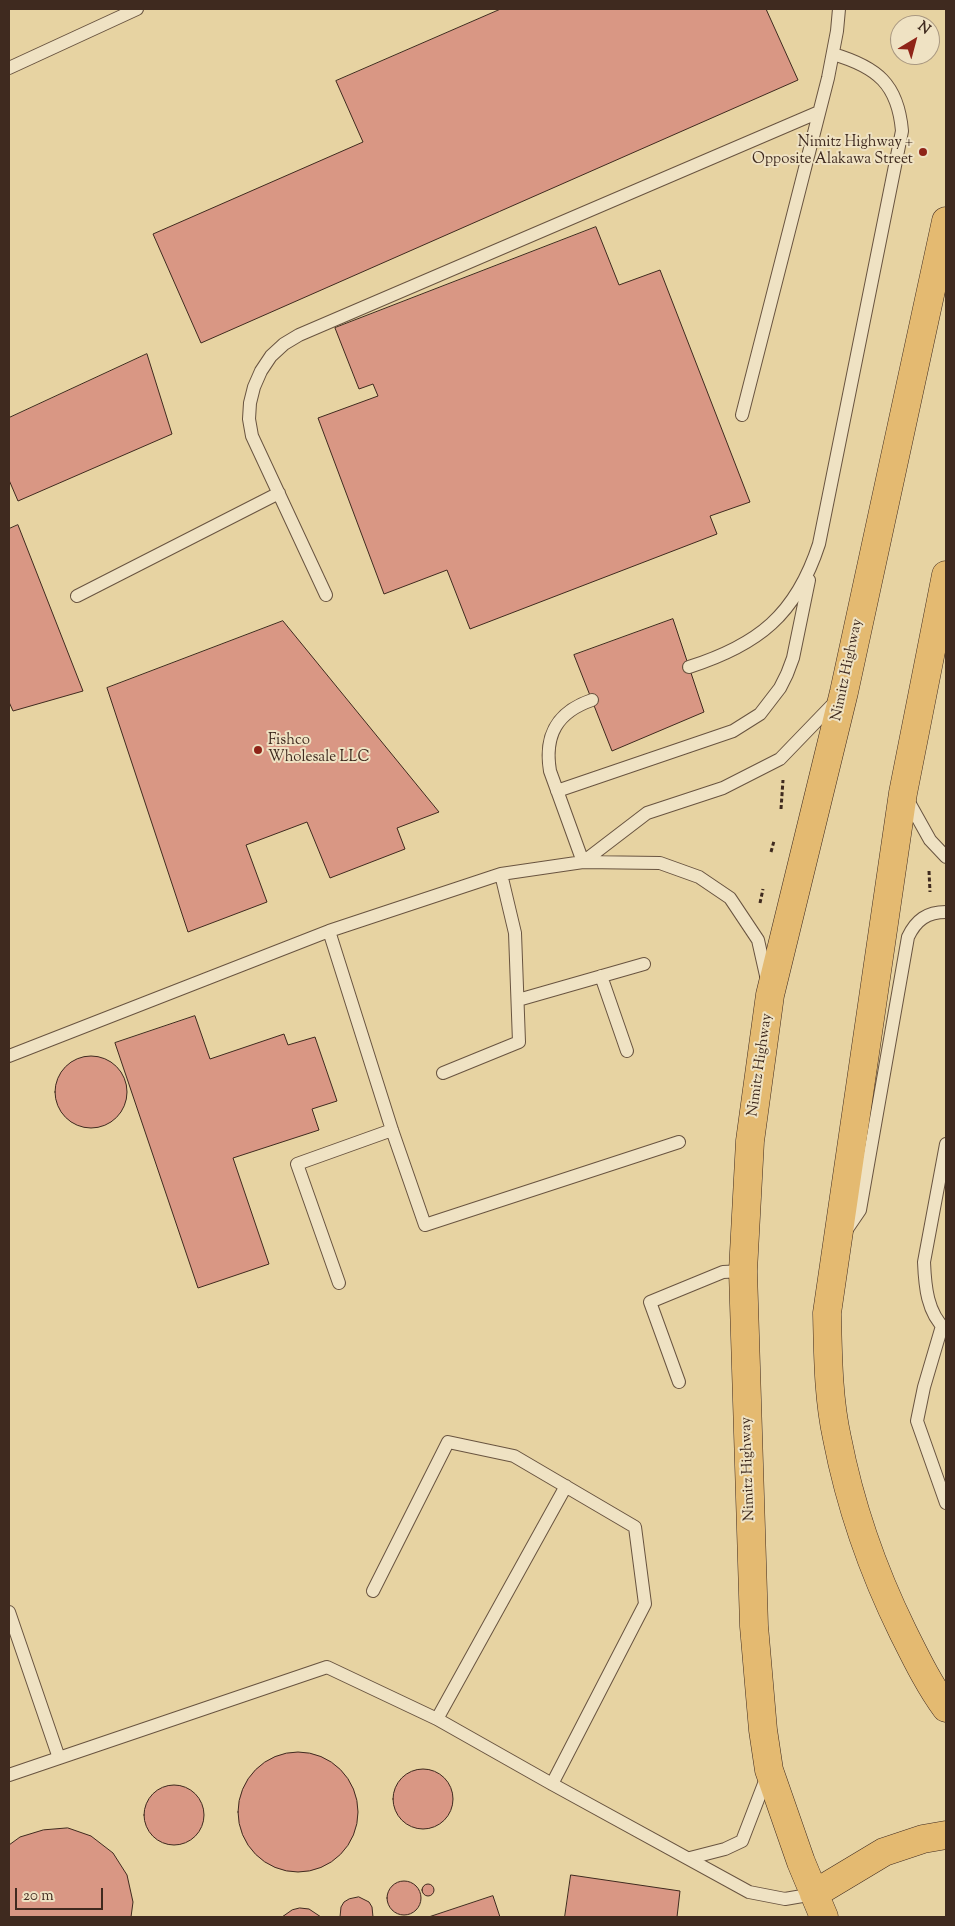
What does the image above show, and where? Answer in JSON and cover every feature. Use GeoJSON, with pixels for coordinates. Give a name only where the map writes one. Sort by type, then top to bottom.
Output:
{"type":"FeatureCollection","features":[{"type":"Feature","properties":{"kind":"main road","name":"Nimitz Highway"},"geometry":{"type":"LineString","coordinates":[[819,1906],[769,1770],[763,1730],[754,1626],[743,1271],[750,1141],[770,995],[844,692],[946,221]]}},
{"type":"Feature","properties":{"kind":"main road"},"geometry":{"type":"LineString","coordinates":[[946,575],[903,793],[827,1313],[829,1378],[836,1437],[863,1533],[882,1588],[923,1670],[946,1708]]}},
{"type":"Feature","properties":{"kind":"main road"},"geometry":{"type":"LineString","coordinates":[[819,1906],[884,1852],[946,1835]]}},
{"type":"Feature","properties":{"kind":"lane"},"geometry":{"type":"LineString","coordinates":[[9,68],[137,9]]}},
{"type":"Feature","properties":{"kind":"lane"},"geometry":{"type":"LineString","coordinates":[[742,415],[833,54],[839,9]]}},
{"type":"Feature","properties":{"kind":"lane"},"geometry":{"type":"LineString","coordinates":[[558,791],[733,731],[760,714],[788,674],[811,568],[819,544],[902,131],[901,114],[887,85],[866,66],[833,54]]}},
{"type":"Feature","properties":{"kind":"lane"},"geometry":{"type":"LineString","coordinates":[[326,595],[252,436],[250,403],[254,386],[271,356],[284,344],[308,331],[819,112]]}},
{"type":"Feature","properties":{"kind":"lane"},"geometry":{"type":"LineString","coordinates":[[77,596],[279,493]]}},
{"type":"Feature","properties":{"kind":"lane"},"geometry":{"type":"LineString","coordinates":[[689,667],[734,650],[771,625],[786,609],[800,589],[811,568]]}},
{"type":"Feature","properties":{"kind":"lane"},"geometry":{"type":"LineString","coordinates":[[583,862],[647,813],[723,788],[780,759],[844,692]]}},
{"type":"Feature","properties":{"kind":"lane"},"geometry":{"type":"LineString","coordinates":[[583,862],[550,770],[548,756],[549,742],[554,729],[570,710],[592,700]]}},
{"type":"Feature","properties":{"kind":"lane"},"geometry":{"type":"LineString","coordinates":[[903,793],[930,840],[946,857]]}},
{"type":"Feature","properties":{"kind":"lane"},"geometry":{"type":"LineString","coordinates":[[9,1056],[328,930],[501,874],[583,862],[660,863],[700,877],[730,898],[758,940],[770,995]]}},
{"type":"Feature","properties":{"kind":"lane"},"geometry":{"type":"LineString","coordinates":[[443,1073],[520,1042],[515,933],[501,874]]}},
{"type":"Feature","properties":{"kind":"lane"},"geometry":{"type":"LineString","coordinates":[[837,1245],[860,1210],[908,937],[913,926],[922,918],[929,914],[946,912]]}},
{"type":"Feature","properties":{"kind":"lane"},"geometry":{"type":"LineString","coordinates":[[328,930],[392,1130],[425,1225],[679,1142]]}},
{"type":"Feature","properties":{"kind":"lane"},"geometry":{"type":"LineString","coordinates":[[518,1000],[644,964]]}},
{"type":"Feature","properties":{"kind":"lane"},"geometry":{"type":"LineString","coordinates":[[601,976],[627,1051]]}},
{"type":"Feature","properties":{"kind":"lane"},"geometry":{"type":"LineString","coordinates":[[339,1283],[297,1164],[392,1130]]}},
{"type":"Feature","properties":{"kind":"lane"},"geometry":{"type":"LineString","coordinates":[[946,1144],[924,1262],[924,1280],[930,1305],[944,1328],[924,1387],[917,1421],[946,1504]]}},
{"type":"Feature","properties":{"kind":"lane"},"geometry":{"type":"LineString","coordinates":[[679,1382],[650,1302],[723,1272],[743,1271]]}},
{"type":"Feature","properties":{"kind":"lane"},"geometry":{"type":"LineString","coordinates":[[373,1591],[448,1442],[514,1456],[635,1527],[645,1604],[552,1784]]}},
{"type":"Feature","properties":{"kind":"lane"},"geometry":{"type":"LineString","coordinates":[[437,1718],[566,1486]]}},
{"type":"Feature","properties":{"kind":"lane"},"geometry":{"type":"LineString","coordinates":[[9,1612],[59,1758]]}},
{"type":"Feature","properties":{"kind":"lane"},"geometry":{"type":"LineString","coordinates":[[9,1775],[327,1667],[437,1718],[552,1784],[749,1892],[819,1906]]}},
{"type":"Feature","properties":{"kind":"lane"},"geometry":{"type":"LineString","coordinates":[[690,1858],[725,1849],[742,1841],[769,1770]]}},
{"type":"Feature","properties":{"kind":"path"},"geometry":{"type":"LineString","coordinates":[[781,809],[784,782],[782,777]]}},
{"type":"Feature","properties":{"kind":"path"},"geometry":{"type":"LineString","coordinates":[[772,852],[774,841]]}},
{"type":"Feature","properties":{"kind":"path"},"geometry":{"type":"LineString","coordinates":[[928,870],[931,900]]}},
{"type":"Feature","properties":{"kind":"path"},"geometry":{"type":"LineString","coordinates":[[754,907],[759,904],[763,889]]}},
{"type":"Feature","properties":{"kind":"building"},"geometry":{"type":"Polygon","coordinates":[[[501,9],[766,9],[798,80],[201,343],[153,234],[363,142],[336,81],[501,9]]]}},
{"type":"Feature","properties":{"kind":"building"},"geometry":{"type":"Polygon","coordinates":[[[596,227],[619,285],[660,270],[750,502],[710,516],[717,534],[470,629],[447,570],[384,594],[318,418],[378,396],[373,384],[359,389],[335,328],[596,227]]]}},
{"type":"Feature","properties":{"kind":"building"},"geometry":{"type":"Polygon","coordinates":[[[147,354],[172,434],[18,501],[9,480],[9,418],[147,354]]]}},
{"type":"Feature","properties":{"kind":"building"},"geometry":{"type":"Polygon","coordinates":[[[18,525],[83,691],[13,711],[9,702],[9,529],[18,525]]]}},
{"type":"Feature","properties":{"kind":"building"},"geometry":{"type":"Polygon","coordinates":[[[673,619],[704,712],[612,751],[574,655],[673,619]]]}},
{"type":"Feature","properties":{"kind":"building","name":"Fishco Wholesale LLC"},"geometry":{"type":"Polygon","coordinates":[[[283,621],[439,812],[397,828],[405,849],[330,878],[307,822],[246,845],[267,902],[188,932],[107,688],[283,621]]]}},
{"type":"Feature","properties":{"kind":"building"},"geometry":{"type":"Polygon","coordinates":[[[195,1016],[210,1059],[284,1034],[288,1045],[315,1037],[337,1101],[312,1109],[319,1130],[233,1158],[269,1264],[198,1288],[115,1043],[195,1016]]]}},
{"type":"Feature","properties":{"kind":"building"},"geometry":{"type":"Polygon","coordinates":[[[91,1056],[105,1059],[117,1066],[124,1078],[127,1092],[124,1106],[117,1118],[105,1125],[91,1128],[77,1125],[65,1118],[58,1106],[55,1092],[58,1078],[65,1066],[77,1059],[91,1056]]]}},
{"type":"Feature","properties":{"kind":"building"},"geometry":{"type":"Polygon","coordinates":[[[298,1752],[321,1756],[341,1769],[354,1789],[358,1812],[354,1835],[341,1855],[321,1868],[298,1872],[275,1868],[255,1855],[242,1835],[238,1812],[242,1789],[255,1769],[275,1756],[298,1752]]]}},
{"type":"Feature","properties":{"kind":"building"},"geometry":{"type":"Polygon","coordinates":[[[417,1769],[429,1769],[440,1774],[448,1782],[453,1793],[451,1811],[440,1824],[429,1829],[417,1829],[406,1824],[398,1816],[393,1805],[393,1793],[398,1782],[406,1774],[417,1769]]]}},
{"type":"Feature","properties":{"kind":"building"},"geometry":{"type":"Polygon","coordinates":[[[174,1785],[191,1790],[199,1798],[204,1815],[199,1832],[191,1840],[174,1845],[157,1840],[149,1832],[144,1815],[149,1798],[157,1790],[174,1785]]]}},
{"type":"Feature","properties":{"kind":"building"},"geometry":{"type":"Polygon","coordinates":[[[68,1828],[91,1836],[113,1853],[127,1875],[133,1902],[131,1917],[9,1917],[9,1845],[20,1837],[43,1830],[68,1828]]]}},
{"type":"Feature","properties":{"kind":"building"},"geometry":{"type":"Polygon","coordinates":[[[571,1875],[680,1891],[677,1917],[565,1917],[571,1875]]]}},
{"type":"Feature","properties":{"kind":"building"},"geometry":{"type":"Polygon","coordinates":[[[404,1881],[411,1882],[416,1886],[420,1891],[420,1905],[416,1910],[411,1914],[404,1915],[397,1914],[392,1910],[388,1905],[387,1898],[388,1891],[392,1886],[397,1882],[404,1881]]]}},
{"type":"Feature","properties":{"kind":"building"},"geometry":{"type":"Polygon","coordinates":[[[428,1884],[434,1890],[428,1896],[422,1890],[428,1884]]]}},
{"type":"Feature","properties":{"kind":"building"},"geometry":{"type":"Polygon","coordinates":[[[493,1896],[500,1917],[429,1917],[493,1896]]]}},
{"type":"Feature","properties":{"kind":"building"},"geometry":{"type":"Polygon","coordinates":[[[359,1897],[369,1902],[372,1907],[373,1917],[340,1917],[341,1907],[344,1902],[359,1897]]]}},
{"type":"Feature","properties":{"kind":"building"},"geometry":{"type":"Polygon","coordinates":[[[300,1908],[309,1909],[321,1917],[282,1917],[292,1910],[300,1908]]]}},
{"type":"Feature","properties":{"kind":"place","name":"Nimitz Highway + Opposite Alakawa Street"},"geometry":{"type":"Point","coordinates":[923,152]}},
{"type":"Feature","properties":{"kind":"place","name":"Fishco Wholesale LLC"},"geometry":{"type":"Point","coordinates":[258,750]}}]}
